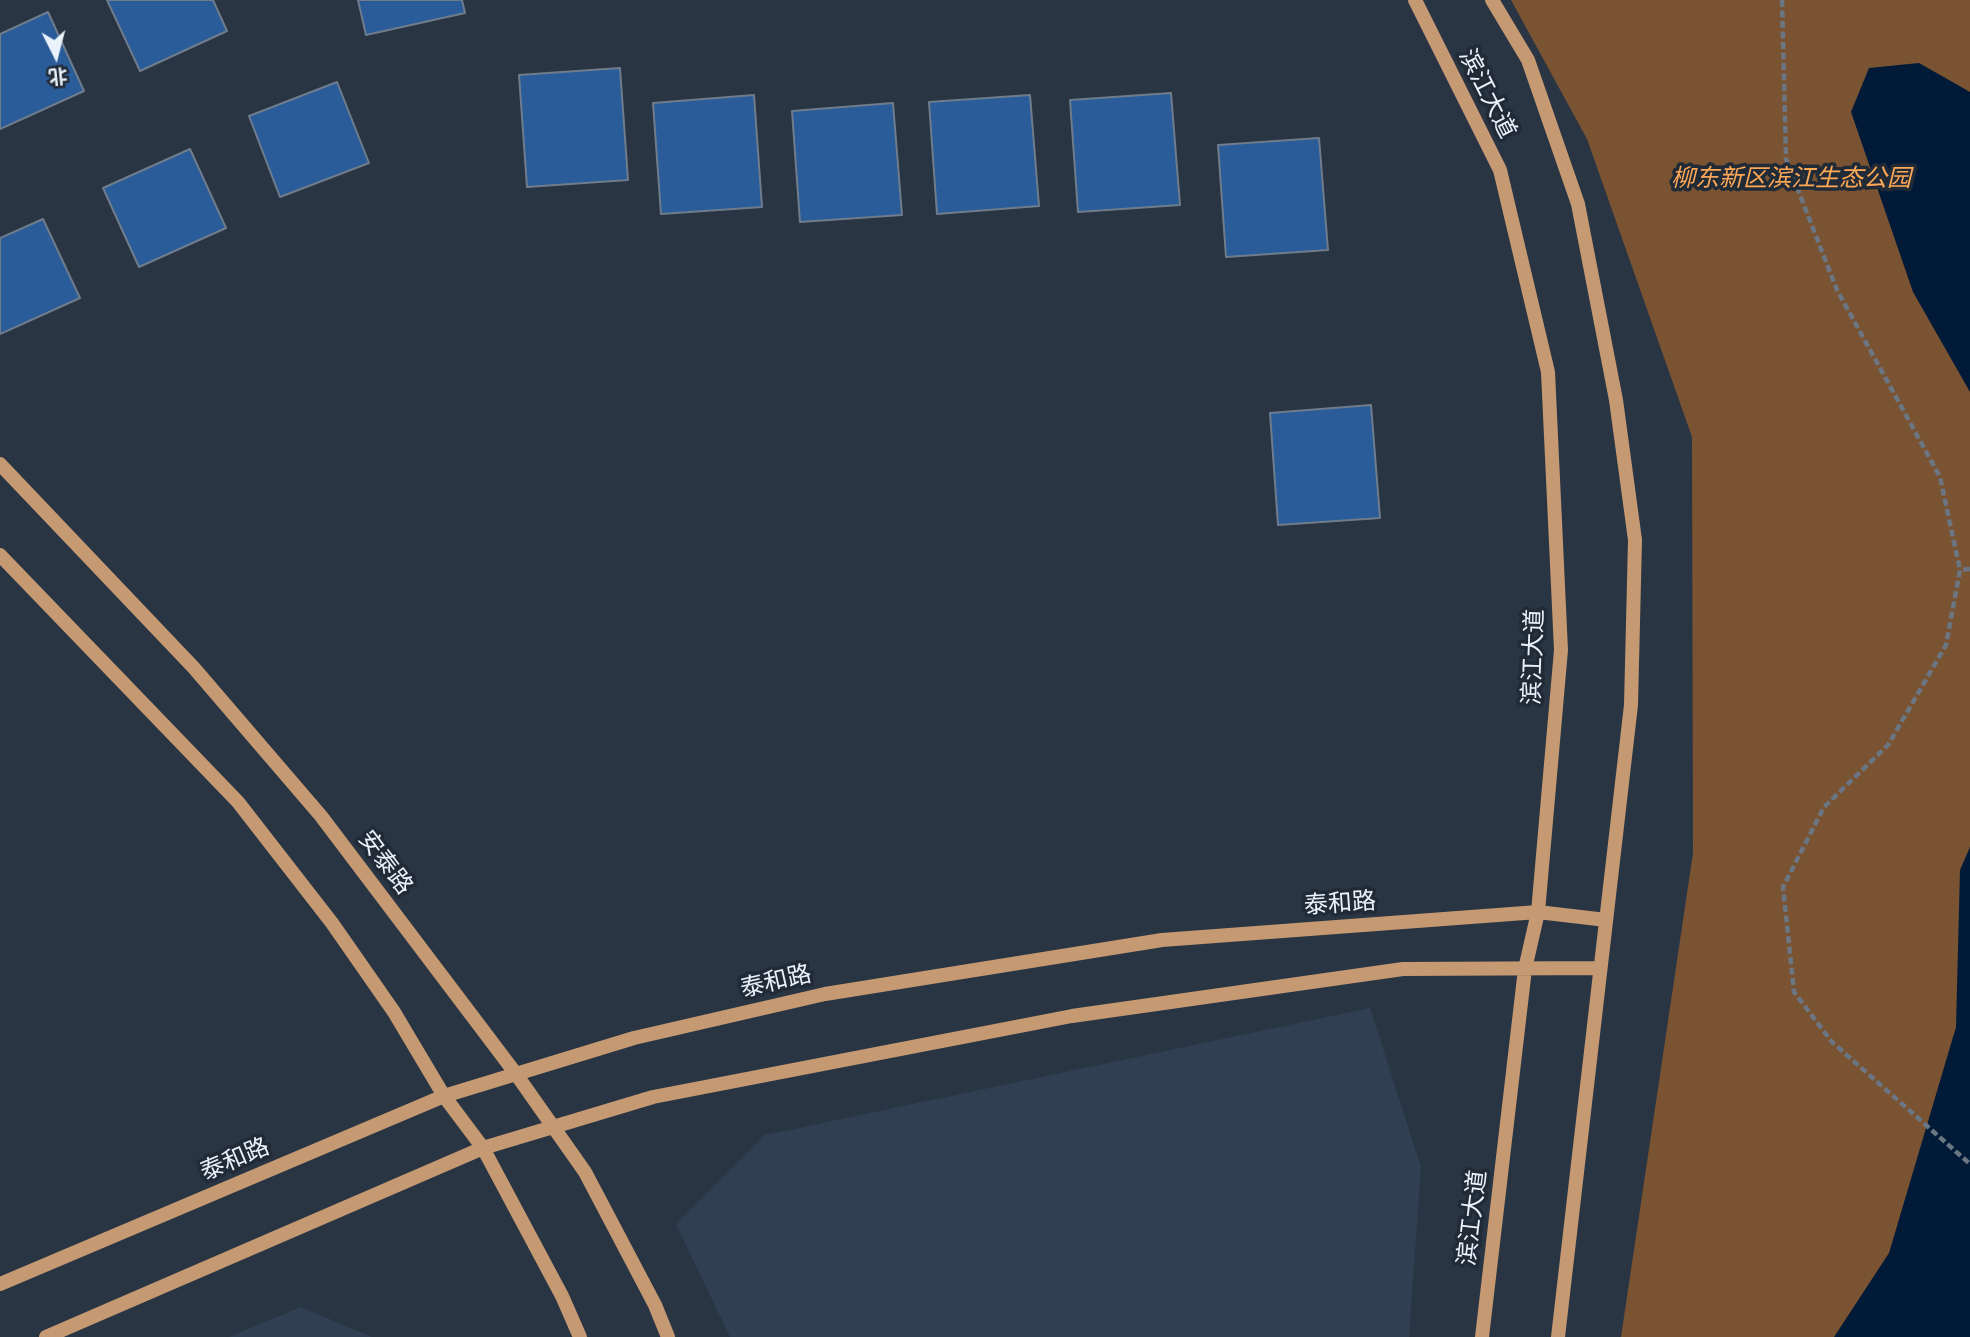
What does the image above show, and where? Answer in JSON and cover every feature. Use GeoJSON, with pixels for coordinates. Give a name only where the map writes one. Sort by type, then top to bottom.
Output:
{"type":"FeatureCollection","features":[{"type":"Feature","properties":{"kind":"main road","name":"滨江大道"},"geometry":{"type":"LineString","coordinates":[[1415,0],[1500,170],[1548,372],[1561,650],[1538,912],[1525,969],[1482,1337]]}},
{"type":"Feature","properties":{"kind":"main road","name":"滨江大道"},"geometry":{"type":"LineString","coordinates":[[1492,0],[1528,60],[1578,204],[1616,400],[1633,528],[1631,705],[1558,1337]]}},
{"type":"Feature","properties":{"kind":"main road","name":"安泰路"},"geometry":{"type":"LineString","coordinates":[[0,464],[194,668],[312,805],[516,1074],[585,1172],[655,1305],[668,1337]]}},
{"type":"Feature","properties":{"kind":"main road"},"geometry":{"type":"LineString","coordinates":[[0,555],[238,802],[332,923],[394,1012],[444,1096],[483,1147],[562,1296],[580,1337]]}},
{"type":"Feature","properties":{"kind":"main road","name":"泰和路"},"geometry":{"type":"LineString","coordinates":[[0,1284],[444,1096],[634,1038],[825,993],[1148,942],[1538,912],[1606,920]]}},
{"type":"Feature","properties":{"kind":"main road"},"geometry":{"type":"LineString","coordinates":[[46,1337],[483,1147],[653,1097],[1072,1016],[1403,969],[1600,968]]}},
{"type":"Feature","properties":{"kind":"path"},"geometry":{"type":"LineString","coordinates":[[1782,0],[1786,159],[1837,290],[1940,477],[1960,570],[1946,645],[1888,746],[1824,807],[1783,887],[1794,992],[1832,1042],[1970,1164]]}},
{"type":"Feature","properties":{"kind":"path"},"geometry":{"type":"LineString","coordinates":[[1960,570],[1970,569]]}},
{"type":"Feature","properties":{"kind":"shaded area"},"geometry":{"type":"Polygon","coordinates":[[[1370,1008],[1421,1167],[1409,1337],[730,1337],[676,1224],[765,1135],[1370,1008]]]}},
{"type":"Feature","properties":{"kind":"shaded area"},"geometry":{"type":"Polygon","coordinates":[[[301,1307],[372,1337],[229,1337],[301,1307]]]}},
{"type":"Feature","properties":{"kind":"green space","name":"柳东新区滨江生态公园"},"geometry":{"type":"Polygon","coordinates":[[[1511,0],[1970,0],[1970,1337],[1621,1337],[1693,853],[1692,437],[1587,139],[1511,0]]]}},
{"type":"Feature","properties":{"kind":"water"},"geometry":{"type":"Polygon","coordinates":[[[1919,63],[1970,92],[1970,392],[1913,292],[1851,112],[1869,68],[1919,63]]]}},
{"type":"Feature","properties":{"kind":"water"},"geometry":{"type":"Polygon","coordinates":[[[1970,847],[1970,1337],[1834,1337],[1889,1253],[1956,1027],[1960,870],[1970,847]]]}},
{"type":"Feature","properties":{"kind":"building"},"geometry":{"type":"Polygon","coordinates":[[[107,0],[213,0],[227,31],[140,71],[107,0]]]}},
{"type":"Feature","properties":{"kind":"building"},"geometry":{"type":"Polygon","coordinates":[[[358,0],[462,0],[465,13],[366,35],[358,0]]]}},
{"type":"Feature","properties":{"kind":"building"},"geometry":{"type":"Polygon","coordinates":[[[48,12],[84,91],[0,129],[0,34],[48,12]]]}},
{"type":"Feature","properties":{"kind":"building"},"geometry":{"type":"Polygon","coordinates":[[[620,68],[628,180],[527,187],[519,75],[620,68]]]}},
{"type":"Feature","properties":{"kind":"building"},"geometry":{"type":"Polygon","coordinates":[[[337,82],[369,163],[280,197],[249,116],[337,82]]]}},
{"type":"Feature","properties":{"kind":"building"},"geometry":{"type":"Polygon","coordinates":[[[1171,93],[1180,205],[1078,212],[1070,100],[1171,93]]]}},
{"type":"Feature","properties":{"kind":"building"},"geometry":{"type":"Polygon","coordinates":[[[754,95],[762,207],[661,214],[653,103],[754,95]]]}},
{"type":"Feature","properties":{"kind":"building"},"geometry":{"type":"Polygon","coordinates":[[[1030,95],[1039,206],[937,214],[929,102],[1030,95]]]}},
{"type":"Feature","properties":{"kind":"building"},"geometry":{"type":"Polygon","coordinates":[[[893,103],[902,215],[800,222],[792,111],[893,103]]]}},
{"type":"Feature","properties":{"kind":"building"},"geometry":{"type":"Polygon","coordinates":[[[1319,138],[1328,250],[1226,257],[1218,145],[1319,138]]]}},
{"type":"Feature","properties":{"kind":"building"},"geometry":{"type":"Polygon","coordinates":[[[190,149],[226,228],[139,267],[103,188],[190,149]]]}},
{"type":"Feature","properties":{"kind":"building"},"geometry":{"type":"Polygon","coordinates":[[[43,219],[80,298],[0,334],[0,238],[43,219]]]}},
{"type":"Feature","properties":{"kind":"building"},"geometry":{"type":"Polygon","coordinates":[[[1371,405],[1380,518],[1278,525],[1270,413],[1371,405]]]}}]}
